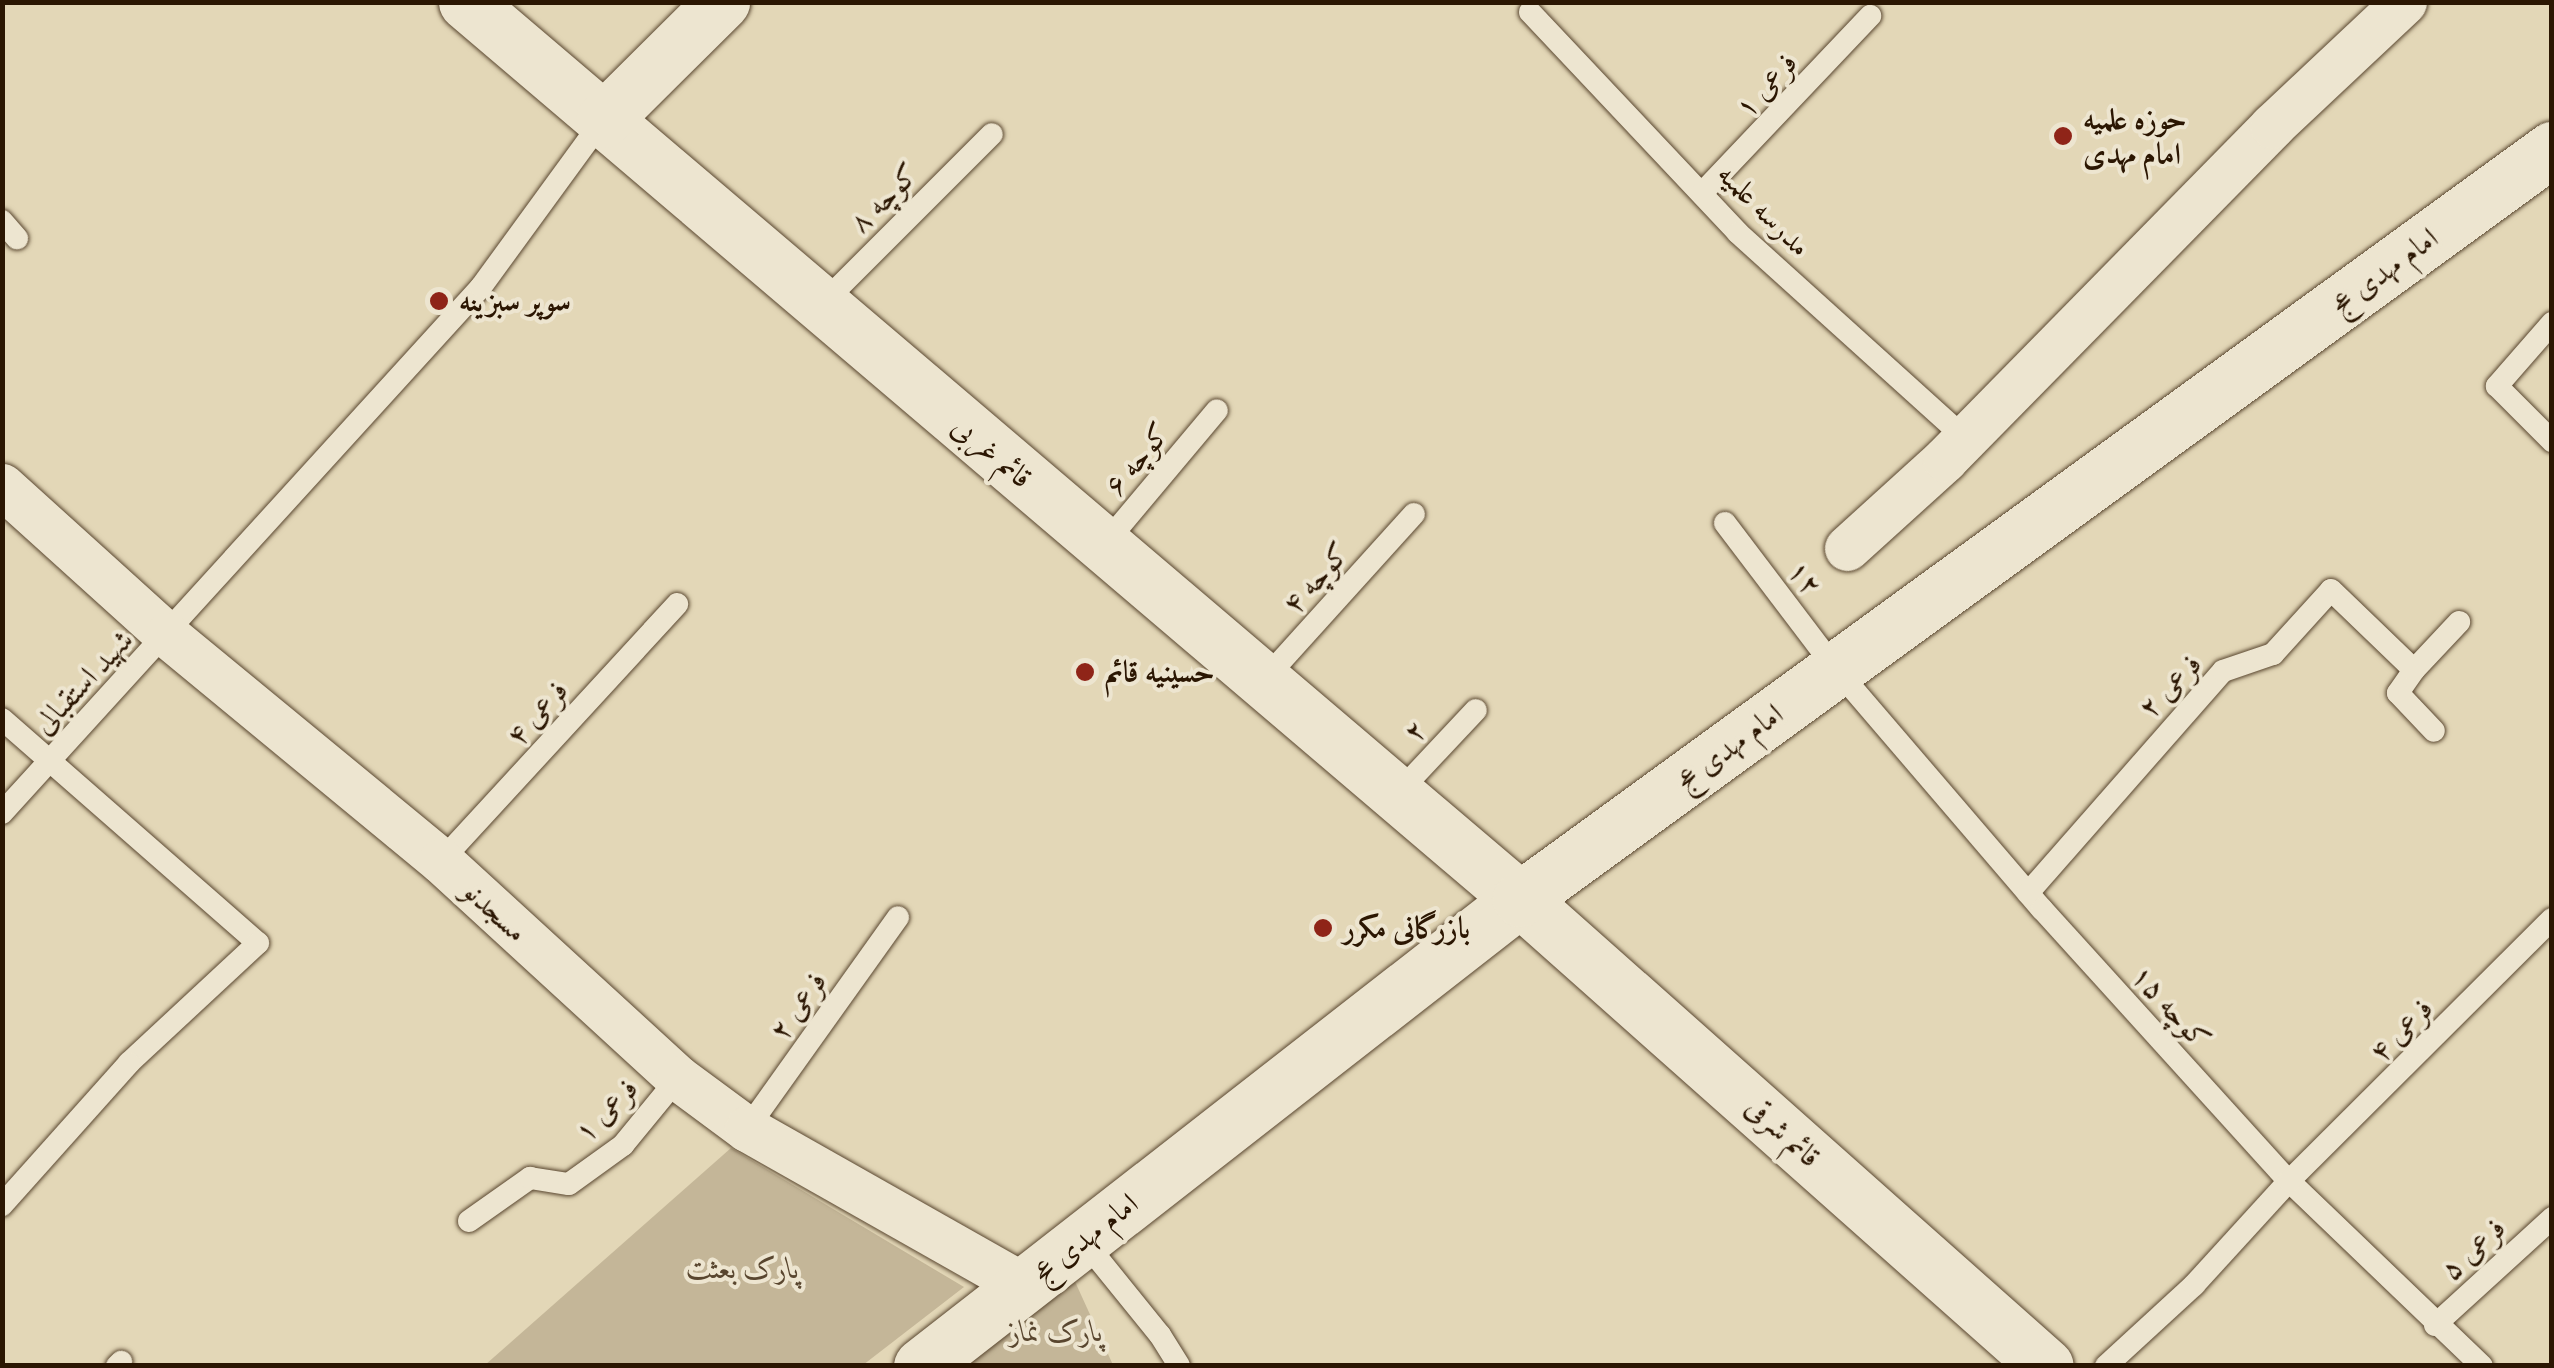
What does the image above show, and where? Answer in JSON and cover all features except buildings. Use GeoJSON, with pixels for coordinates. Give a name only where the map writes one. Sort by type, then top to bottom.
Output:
{"type":"FeatureCollection","features":[{"type":"Feature","properties":{"kind":"street","name":"قائم غربی"},"geometry":{"type":"LineString","coordinates":[[466,2],[1520,899]]}},
{"type":"Feature","properties":{"kind":"street"},"geometry":{"type":"LineString","coordinates":[[603,120],[722,2]]}},
{"type":"Feature","properties":{"kind":"street"},"geometry":{"type":"LineString","coordinates":[[1847,548],[1966,439],[2272,126],[2404,2]]}},
{"type":"Feature","properties":{"kind":"street","name":"امام مهدی عج"},"geometry":{"type":"LineString","coordinates":[[921,1366],[1520,899],[1836,669],[2544,167]]}},
{"type":"Feature","properties":{"kind":"street","name":"مسجدنو"},"geometry":{"type":"LineString","coordinates":[[2,486],[167,635],[441,862],[678,1078],[747,1129],[1024,1286]]}},
{"type":"Feature","properties":{"kind":"street","name":"قائم شرقی"},"geometry":{"type":"LineString","coordinates":[[1520,899],[2046,1366]]}},
{"type":"Feature","properties":{"kind":"lane","name":"مدرسه علمیه"},"geometry":{"type":"LineString","coordinates":[[1530,12],[1738,233],[1966,439]]}},
{"type":"Feature","properties":{"kind":"lane","name":"فرعی ۱"},"geometry":{"type":"LineString","coordinates":[[1703,192],[1870,16]]}},
{"type":"Feature","properties":{"kind":"lane","name":"شهید استقبالی"},"geometry":{"type":"LineString","coordinates":[[2,814],[481,287],[603,120]]}},
{"type":"Feature","properties":{"kind":"lane","name":"کوچه ۸"},"geometry":{"type":"LineString","coordinates":[[819,306],[992,134]]}},
{"type":"Feature","properties":{"kind":"lane"},"geometry":{"type":"LineString","coordinates":[[2552,323],[2497,386],[2552,441]]}},
{"type":"Feature","properties":{"kind":"lane","name":"کوچه ۶"},"geometry":{"type":"LineString","coordinates":[[1103,546],[1217,410]]}},
{"type":"Feature","properties":{"kind":"lane","name":"کوچه ۴"},"geometry":{"type":"LineString","coordinates":[[1263,681],[1414,514]]}},
{"type":"Feature","properties":{"kind":"lane","name":"۱۲"},"geometry":{"type":"LineString","coordinates":[[1725,523],[1836,669]]}},
{"type":"Feature","properties":{"kind":"lane","name":"فرعی ۲"},"geometry":{"type":"LineString","coordinates":[[2028,894],[2223,671],[2273,654],[2331,590],[2414,670]]}},
{"type":"Feature","properties":{"kind":"lane","name":"فرعی ۴"},"geometry":{"type":"LineString","coordinates":[[441,862],[677,604]]}},
{"type":"Feature","properties":{"kind":"lane"},"geometry":{"type":"LineString","coordinates":[[2434,731],[2398,692],[2459,622]]}},
{"type":"Feature","properties":{"kind":"lane","name":"کوچه ۱۵"},"geometry":{"type":"LineString","coordinates":[[1836,669],[2028,894],[2289,1180],[2482,1366]]}},
{"type":"Feature","properties":{"kind":"lane","name":"۲"},"geometry":{"type":"LineString","coordinates":[[1397,794],[1476,710]]}},
{"type":"Feature","properties":{"kind":"lane"},"geometry":{"type":"LineString","coordinates":[[2,719],[48,764],[258,943],[130,1063],[2,1205]]}},
{"type":"Feature","properties":{"kind":"lane","name":"فرعی ۲"},"geometry":{"type":"LineString","coordinates":[[747,1129],[898,917]]}},
{"type":"Feature","properties":{"kind":"lane","name":"فرعی ۴"},"geometry":{"type":"LineString","coordinates":[[2106,1366],[2194,1285],[2289,1180],[2552,919]]}},
{"type":"Feature","properties":{"kind":"lane","name":"فرعی ۱"},"geometry":{"type":"LineString","coordinates":[[469,1220],[530,1178],[568,1184],[624,1144],[678,1078]]}},
{"type":"Feature","properties":{"kind":"lane","name":"فرعی ۵"},"geometry":{"type":"LineString","coordinates":[[2436,1324],[2552,1218]]}},
{"type":"Feature","properties":{"kind":"lane"},"geometry":{"type":"LineString","coordinates":[[1083,1240],[1160,1335],[1179,1366]]}},
{"type":"Feature","properties":{"kind":"green space","name":"پارک بعثت"},"geometry":{"type":"Polygon","coordinates":[[[731,1148],[964,1287],[863,1365],[485,1365],[731,1148]]]}},
{"type":"Feature","properties":{"kind":"green space","name":"پارک نماز"},"geometry":{"type":"Polygon","coordinates":[[[1072,1275],[1113,1365],[956,1366],[1072,1275]]]}},
{"type":"Feature","properties":{"kind":"place","name":"حوزه علمیه امام مهدی"},"geometry":{"type":"Point","coordinates":[2063,136]}},
{"type":"Feature","properties":{"kind":"place","name":"سوپر سبزینه"},"geometry":{"type":"Point","coordinates":[439,301]}},
{"type":"Feature","properties":{"kind":"place","name":"حسینیه قائم"},"geometry":{"type":"Point","coordinates":[1085,672]}},
{"type":"Feature","properties":{"kind":"place","name":"بازرگانی مکرر"},"geometry":{"type":"Point","coordinates":[1323,928]}}]}
